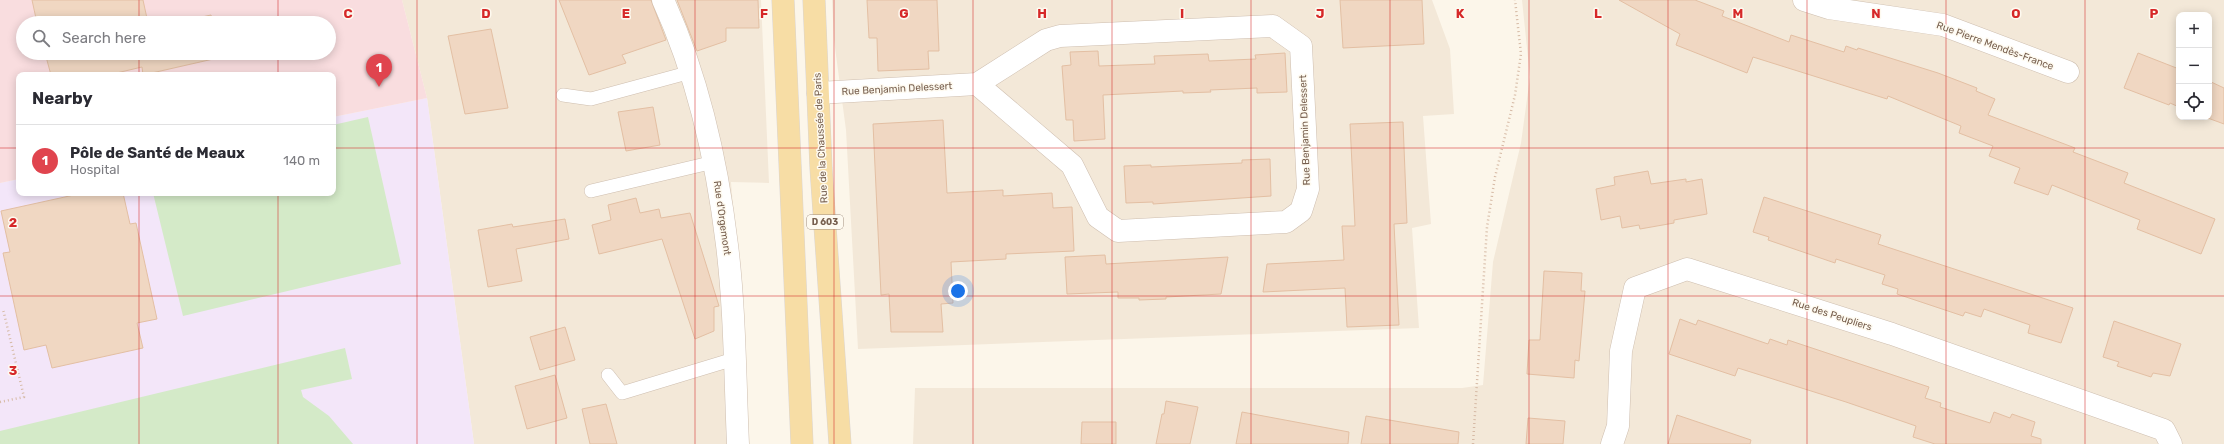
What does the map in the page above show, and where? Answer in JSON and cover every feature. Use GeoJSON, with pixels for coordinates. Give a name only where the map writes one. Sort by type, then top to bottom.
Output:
{"type":"FeatureCollection","features":[{"type":"Feature","properties":{"kind":"main road","name":"D 603"},"geometry":{"type":"LineString","coordinates":[[782,0],[802,444]]}},
{"type":"Feature","properties":{"kind":"main road","name":"Rue de la Chaussée de Paris"},"geometry":{"type":"LineString","coordinates":[[814,0],[821,168],[840,444]]}},
{"type":"Feature","properties":{"kind":"street","name":"Rue d'Orgemont"},"geometry":{"type":"LineString","coordinates":[[663,0],[691,72],[714,162],[727,246],[738,444]]}},
{"type":"Feature","properties":{"kind":"street","name":"Rue Pierre Mendès-France"},"geometry":{"type":"LineString","coordinates":[[1804,0],[1829,8],[1943,25],[2068,72]]}},
{"type":"Feature","properties":{"kind":"street","name":"Rue Benjamin Delessert"},"geometry":{"type":"LineString","coordinates":[[818,93],[976,84],[1046,40],[1060,36],[1273,26],[1301,46],[1308,189],[1301,211],[1286,222],[1118,231],[1098,217],[1072,165],[976,84]]}},
{"type":"Feature","properties":{"kind":"street","name":"Rue des Peupliers"},"geometry":{"type":"LineString","coordinates":[[1612,444],[1618,426],[1621,350],[1635,288],[1687,269],[1892,334],[2164,430],[2171,444]]}},
{"type":"Feature","properties":{"kind":"lane"},"geometry":{"type":"LineString","coordinates":[[563,95],[592,99],[691,72]]}},
{"type":"Feature","properties":{"kind":"lane"},"geometry":{"type":"LineString","coordinates":[[591,191],[714,162]]}},
{"type":"Feature","properties":{"kind":"lane"},"geometry":{"type":"LineString","coordinates":[[608,375],[622,393],[734,359]]}},
{"type":"Feature","properties":{"kind":"path"},"geometry":{"type":"LineString","coordinates":[[1473,444],[1486,227],[1495,177],[1516,95],[1521,54],[1516,0]]}},
{"type":"Feature","properties":{"kind":"path"},"geometry":{"type":"LineString","coordinates":[[0,402],[24,397],[3,309]]}},
{"type":"Feature","properties":{"kind":"shaded area"},"geometry":{"type":"Polygon","coordinates":[[[0,0],[402,0],[427,98],[336,116],[336,72],[16,72],[16,180],[0,183],[0,0]]]}},
{"type":"Feature","properties":{"kind":"shaded area"},"geometry":{"type":"Polygon","coordinates":[[[402,0],[761,0],[769,183],[731,182],[746,368],[749,444],[474,444],[427,98],[402,0]]]}},
{"type":"Feature","properties":{"kind":"shaded area"},"geometry":{"type":"Polygon","coordinates":[[[832,0],[1432,0],[1450,49],[1454,114],[1423,116],[1431,224],[1412,228],[1419,328],[858,349],[846,130],[834,40],[832,0]]]}},
{"type":"Feature","properties":{"kind":"shaded area"},"geometry":{"type":"Polygon","coordinates":[[[1522,0],[2224,0],[2224,444],[913,444],[915,388],[1462,388],[1483,385],[1493,262],[1521,143],[1530,77],[1522,0]]]}},
{"type":"Feature","properties":{"kind":"shaded area"},"geometry":{"type":"Polygon","coordinates":[[[427,98],[474,444],[0,444],[0,183],[16,180],[16,196],[336,196],[336,116],[427,98]]]}},
{"type":"Feature","properties":{"kind":"green space"},"geometry":{"type":"Polygon","coordinates":[[[368,117],[401,264],[183,316],[154,196],[336,196],[336,124],[368,117]]]}},
{"type":"Feature","properties":{"kind":"green space"},"geometry":{"type":"Polygon","coordinates":[[[345,348],[352,379],[301,390],[303,397],[329,416],[353,444],[0,444],[0,431],[345,348]]]}},
{"type":"Feature","properties":{"kind":"building"},"geometry":{"type":"Polygon","coordinates":[[[32,0],[143,0],[146,16],[35,16],[32,0]]]}},
{"type":"Feature","properties":{"kind":"building"},"geometry":{"type":"Polygon","coordinates":[[[559,0],[651,0],[666,40],[622,55],[626,63],[589,75],[559,0]]]}},
{"type":"Feature","properties":{"kind":"building"},"geometry":{"type":"Polygon","coordinates":[[[677,0],[758,0],[759,28],[726,28],[726,41],[697,51],[677,0]]]}},
{"type":"Feature","properties":{"kind":"building"},"geometry":{"type":"Polygon","coordinates":[[[867,0],[937,0],[939,51],[928,51],[929,69],[878,71],[877,38],[869,38],[867,0]]]}},
{"type":"Feature","properties":{"kind":"building"},"geometry":{"type":"Polygon","coordinates":[[[1340,0],[1422,0],[1424,44],[1343,48],[1340,0]]]}},
{"type":"Feature","properties":{"kind":"building"},"geometry":{"type":"Polygon","coordinates":[[[1619,0],[1695,0],[1724,11],[1722,16],[1789,42],[1791,35],[1844,52],[1846,46],[1857,50],[1858,48],[1938,73],[1977,88],[1976,91],[1995,99],[1988,115],[2075,148],[2073,152],[2128,173],[2124,183],[2215,219],[2201,254],[2137,229],[2140,220],[2052,185],[2048,195],[2014,183],[2020,168],[1989,156],[1993,146],[1959,133],[1961,126],[1888,96],[1887,99],[1753,57],[1747,73],[1676,45],[1680,34],[1619,0]]]}},
{"type":"Feature","properties":{"kind":"building"},"geometry":{"type":"Polygon","coordinates":[[[491,29],[508,108],[465,114],[448,36],[491,29]]]}},
{"type":"Feature","properties":{"kind":"building"},"geometry":{"type":"Polygon","coordinates":[[[1098,51],[1099,66],[1155,64],[1154,56],[1208,54],[1209,61],[1256,59],[1255,55],[1285,53],[1287,92],[1257,93],[1257,88],[1210,90],[1211,92],[1183,93],[1183,91],[1103,95],[1105,139],[1074,141],[1073,120],[1066,120],[1062,66],[1071,65],[1070,52],[1098,51]]]}},
{"type":"Feature","properties":{"kind":"building"},"geometry":{"type":"Polygon","coordinates":[[[2138,53],[2176,68],[2176,106],[2170,103],[2169,105],[2124,88],[2138,53]]]}},
{"type":"Feature","properties":{"kind":"building"},"geometry":{"type":"Polygon","coordinates":[[[47,60],[209,60],[156,72],[143,72],[142,67],[121,72],[50,72],[47,60]]]}},
{"type":"Feature","properties":{"kind":"building"},"geometry":{"type":"Polygon","coordinates":[[[2212,82],[2224,88],[2224,124],[2212,120],[2212,82]]]}},
{"type":"Feature","properties":{"kind":"building"},"geometry":{"type":"Polygon","coordinates":[[[653,107],[660,145],[626,151],[618,112],[653,107]]]}},
{"type":"Feature","properties":{"kind":"building"},"geometry":{"type":"Polygon","coordinates":[[[943,120],[947,193],[1003,190],[1003,196],[1052,193],[1053,208],[1072,207],[1074,251],[1006,254],[1006,259],[951,262],[953,303],[941,304],[943,332],[891,332],[889,294],[881,295],[873,124],[943,120]]]}},
{"type":"Feature","properties":{"kind":"building"},"geometry":{"type":"Polygon","coordinates":[[[1403,122],[1407,223],[1394,224],[1399,325],[1347,327],[1345,288],[1263,292],[1267,264],[1344,260],[1342,226],[1355,226],[1350,124],[1403,122]]]}},
{"type":"Feature","properties":{"kind":"building"},"geometry":{"type":"Polygon","coordinates":[[[1270,159],[1271,196],[1153,204],[1153,202],[1126,203],[1124,166],[1151,165],[1151,167],[1242,163],[1242,160],[1270,159]]]}},
{"type":"Feature","properties":{"kind":"building"},"geometry":{"type":"Polygon","coordinates":[[[1648,171],[1651,184],[1686,179],[1686,182],[1702,179],[1707,214],[1674,220],[1674,223],[1640,229],[1639,225],[1622,228],[1620,216],[1601,220],[1596,189],[1615,185],[1614,177],[1648,171]]]}},
{"type":"Feature","properties":{"kind":"building"},"geometry":{"type":"Polygon","coordinates":[[[69,196],[124,196],[130,224],[136,223],[157,319],[137,323],[143,348],[52,368],[46,345],[24,350],[3,253],[10,252],[1,211],[69,196]]]}},
{"type":"Feature","properties":{"kind":"building"},"geometry":{"type":"Polygon","coordinates":[[[1764,197],[1881,235],[1878,244],[2073,308],[2061,343],[2028,333],[2030,325],[1984,309],[1981,317],[1965,312],[1963,316],[1897,294],[1898,289],[1882,284],[1885,275],[1836,259],[1835,263],[1768,240],[1769,237],[1753,232],[1764,197]]]}},
{"type":"Feature","properties":{"kind":"building"},"geometry":{"type":"Polygon","coordinates":[[[636,198],[640,213],[659,209],[661,218],[690,213],[719,306],[714,307],[714,331],[695,339],[662,239],[599,254],[592,225],[611,220],[608,205],[636,198]]]}},
{"type":"Feature","properties":{"kind":"building"},"geometry":{"type":"Polygon","coordinates":[[[565,219],[569,239],[516,249],[522,281],[488,287],[478,230],[512,224],[513,227],[565,219]]]}},
{"type":"Feature","properties":{"kind":"building"},"geometry":{"type":"Polygon","coordinates":[[[1105,255],[1106,264],[1228,257],[1221,294],[1139,300],[1139,298],[1118,298],[1118,292],[1067,294],[1065,257],[1105,255]]]}},
{"type":"Feature","properties":{"kind":"building"},"geometry":{"type":"Polygon","coordinates":[[[1544,271],[1582,273],[1581,291],[1585,291],[1579,361],[1575,360],[1574,378],[1527,374],[1529,340],[1540,340],[1544,271]]]}},
{"type":"Feature","properties":{"kind":"building"},"geometry":{"type":"Polygon","coordinates":[[[1680,319],[1696,325],[1698,320],[1768,344],[1770,339],[1787,345],[1788,340],[1929,387],[1925,398],[1941,403],[1940,407],[1990,423],[1994,412],[2010,418],[2012,414],[2035,422],[2031,436],[2041,439],[2041,444],[1935,444],[1913,437],[1916,426],[1846,402],[1738,368],[1735,376],[1669,354],[1680,319]]]}},
{"type":"Feature","properties":{"kind":"building"},"geometry":{"type":"Polygon","coordinates":[[[2114,321],[2181,344],[2170,376],[2153,373],[2151,377],[2117,366],[2119,362],[2103,357],[2114,321]]]}},
{"type":"Feature","properties":{"kind":"building"},"geometry":{"type":"Polygon","coordinates":[[[565,327],[575,360],[540,370],[530,337],[565,327]]]}},
{"type":"Feature","properties":{"kind":"building"},"geometry":{"type":"Polygon","coordinates":[[[555,375],[567,418],[527,429],[515,386],[555,375]]]}},
{"type":"Feature","properties":{"kind":"building"},"geometry":{"type":"Polygon","coordinates":[[[1166,401],[1198,407],[1190,444],[1156,444],[1166,401]]]}},
{"type":"Feature","properties":{"kind":"building"},"geometry":{"type":"Polygon","coordinates":[[[606,404],[617,444],[590,444],[582,409],[606,404]]]}},
{"type":"Feature","properties":{"kind":"building"},"geometry":{"type":"Polygon","coordinates":[[[1242,412],[1349,432],[1348,444],[1236,444],[1242,412]]]}},
{"type":"Feature","properties":{"kind":"building"},"geometry":{"type":"Polygon","coordinates":[[[1677,415],[1751,440],[1750,444],[1668,444],[1677,415]]]}},
{"type":"Feature","properties":{"kind":"building"},"geometry":{"type":"Polygon","coordinates":[[[1366,416],[1459,432],[1458,444],[1361,444],[1366,416]]]}},
{"type":"Feature","properties":{"kind":"building"},"geometry":{"type":"Polygon","coordinates":[[[1528,418],[1565,421],[1563,444],[1526,444],[1528,418]]]}},
{"type":"Feature","properties":{"kind":"building"},"geometry":{"type":"Polygon","coordinates":[[[1082,422],[1116,422],[1116,444],[1081,444],[1082,422]]]}},
{"type":"Feature","properties":{"kind":"place","name":"Pôle de Santé de Meaux"},"geometry":{"type":"Point","coordinates":[379,87]}}]}
